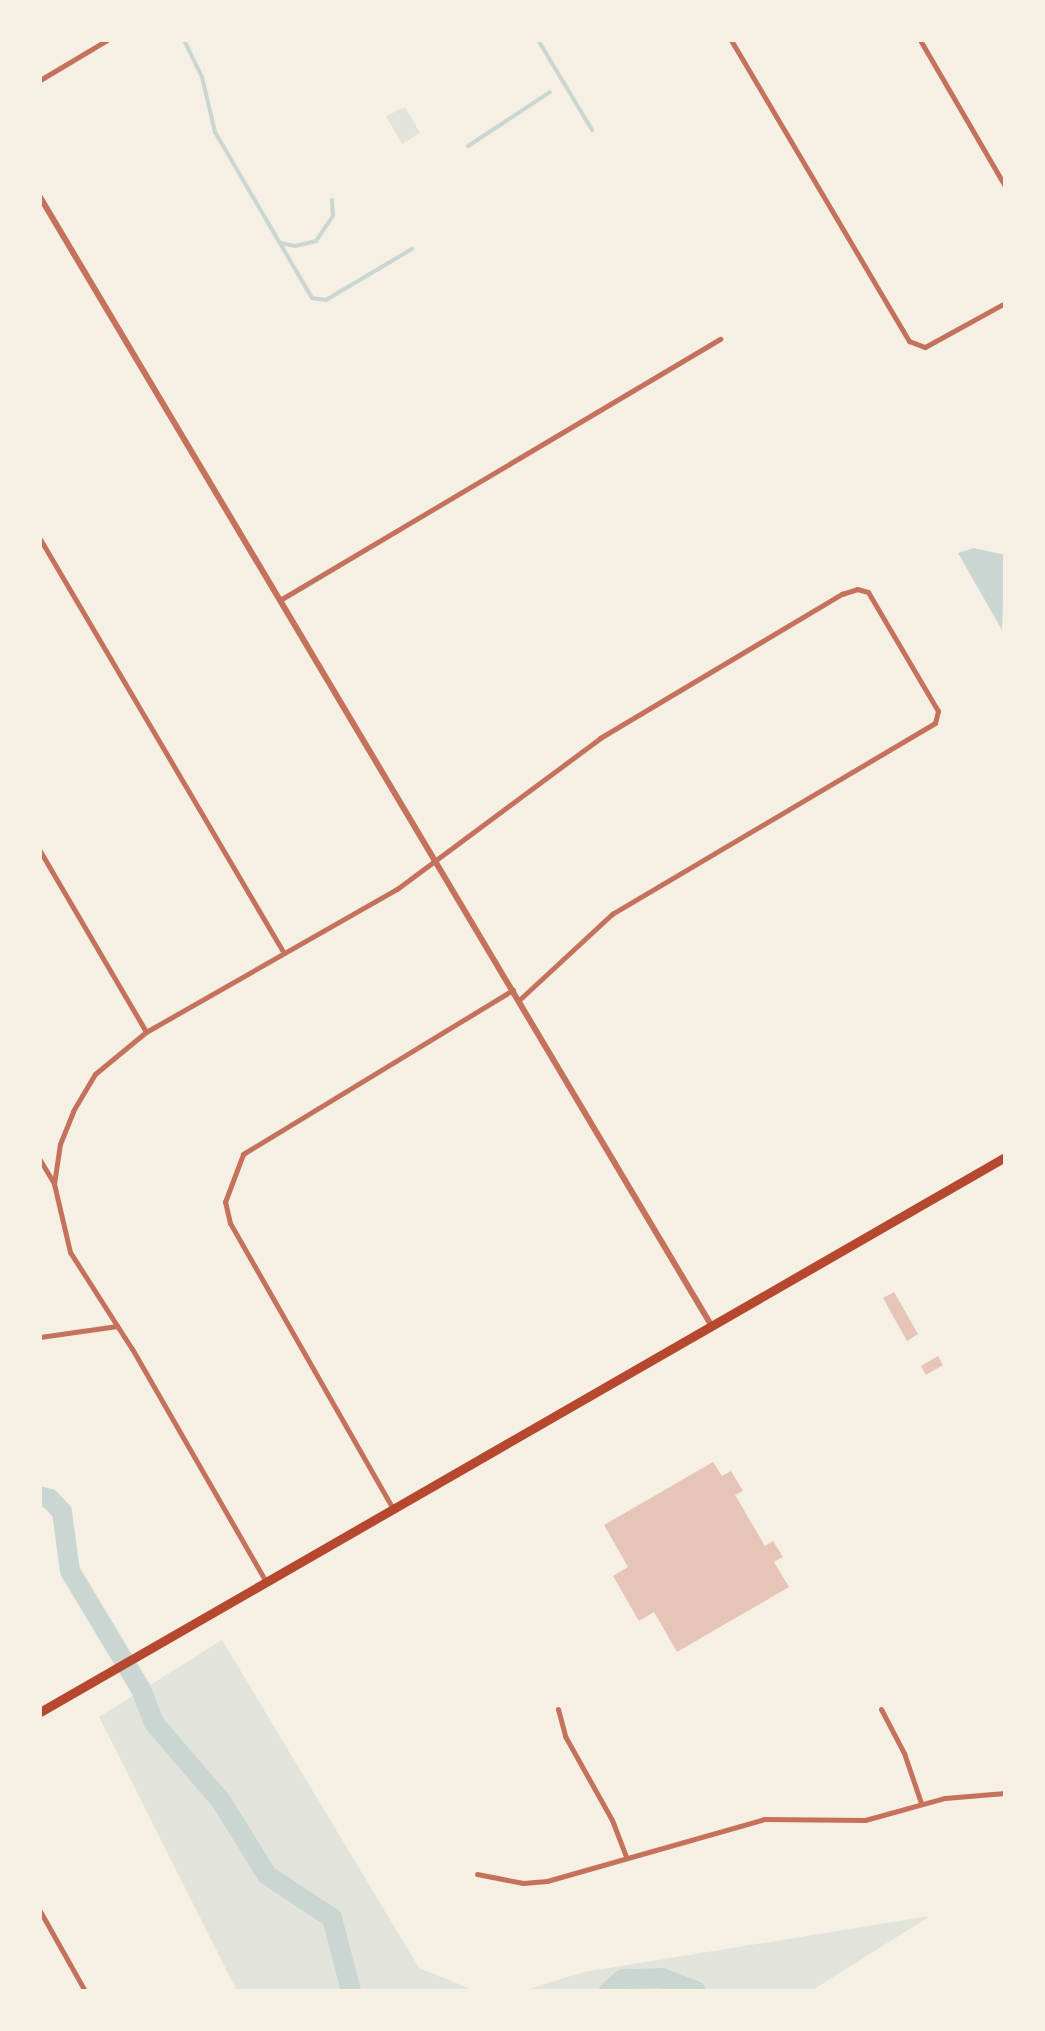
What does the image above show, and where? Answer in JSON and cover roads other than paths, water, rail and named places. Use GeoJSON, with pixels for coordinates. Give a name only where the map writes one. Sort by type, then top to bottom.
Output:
{"type":"FeatureCollection","features":[{"type":"Feature","properties":{"kind":"main road"},"geometry":{"type":"LineString","coordinates":[[40,1712],[392,1507],[548,1424],[1005,1157]]}},
{"type":"Feature","properties":{"kind":"street"},"geometry":{"type":"LineString","coordinates":[[40,80],[108,40]]}},
{"type":"Feature","properties":{"kind":"street"},"geometry":{"type":"LineString","coordinates":[[731,40],[902,332],[917,346],[925,347],[1005,304]]}},
{"type":"Feature","properties":{"kind":"street"},"geometry":{"type":"LineString","coordinates":[[920,40],[1005,186]]}},
{"type":"Feature","properties":{"kind":"street"},"geometry":{"type":"LineString","coordinates":[[40,197],[712,1326]]}},
{"type":"Feature","properties":{"kind":"street"},"geometry":{"type":"LineString","coordinates":[[280,600],[720,339]]}},
{"type":"Feature","properties":{"kind":"street"},"geometry":{"type":"LineString","coordinates":[[40,539],[282,951]]}},
{"type":"Feature","properties":{"kind":"street"},"geometry":{"type":"LineString","coordinates":[[54,1184],[60,1144],[73,1111],[96,1074],[146,1032],[233,986],[282,951],[397,889],[600,738],[842,594],[857,589],[868,592],[938,711],[935,724],[612,914],[519,1000]]}},
{"type":"Feature","properties":{"kind":"street"},"geometry":{"type":"LineString","coordinates":[[40,851],[146,1032]]}},
{"type":"Feature","properties":{"kind":"street"},"geometry":{"type":"LineString","coordinates":[[392,1507],[230,1222],[225,1202],[243,1154],[512,990]]}},
{"type":"Feature","properties":{"kind":"street"},"geometry":{"type":"LineString","coordinates":[[40,1160],[54,1184],[70,1252],[265,1580]]}},
{"type":"Feature","properties":{"kind":"street"},"geometry":{"type":"LineString","coordinates":[[40,1337],[117,1326]]}},
{"type":"Feature","properties":{"kind":"street"},"geometry":{"type":"LineString","coordinates":[[558,1709],[565,1736],[612,1820],[626,1856]]}},
{"type":"Feature","properties":{"kind":"street"},"geometry":{"type":"LineString","coordinates":[[880,1709],[904,1752],[921,1803]]}},
{"type":"Feature","properties":{"kind":"street"},"geometry":{"type":"LineString","coordinates":[[477,1874],[523,1883],[547,1881],[764,1819],[865,1820],[921,1803],[1005,1794]]}},
{"type":"Feature","properties":{"kind":"street"},"geometry":{"type":"LineString","coordinates":[[40,1911],[86,1991]]}},
{"type":"Feature","properties":{"kind":"waterway"},"geometry":{"type":"LineString","coordinates":[[184,40],[202,77],[215,132],[312,298],[326,300],[412,249]]}},
{"type":"Feature","properties":{"kind":"waterway"},"geometry":{"type":"LineString","coordinates":[[538,40],[592,130]]}},
{"type":"Feature","properties":{"kind":"waterway"},"geometry":{"type":"LineString","coordinates":[[468,146],[550,92]]}},
{"type":"Feature","properties":{"kind":"waterway"},"geometry":{"type":"LineString","coordinates":[[280,243],[295,246],[316,241],[333,216],[332,200]]}},
{"type":"Feature","properties":{"kind":"waterway"},"geometry":{"type":"LineString","coordinates":[[40,1496],[50,1499],[62,1512],[70,1571],[141,1689],[154,1723],[221,1801],[267,1875],[332,1918],[351,1991]]}},
{"type":"Feature","properties":{"kind":"waterway"},"geometry":{"type":"LineString","coordinates":[[609,1991],[623,1979],[662,1978],[696,1991]]}}]}
